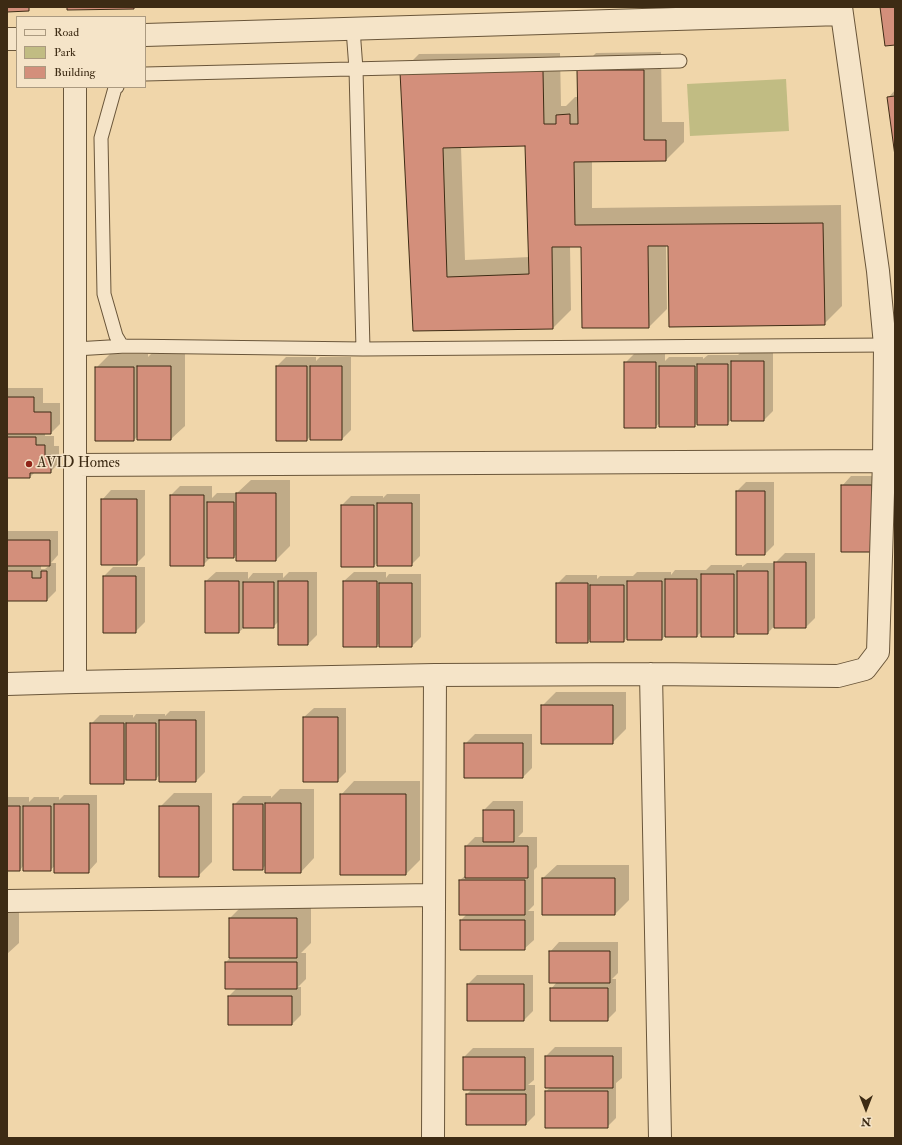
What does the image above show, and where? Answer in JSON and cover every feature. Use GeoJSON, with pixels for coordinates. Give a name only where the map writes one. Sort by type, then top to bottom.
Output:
{"type":"FeatureCollection","features":[{"type":"Feature","properties":{"kind":"street"},"geometry":{"type":"LineString","coordinates":[[7,684],[435,675],[651,674],[838,676],[865,669],[878,652],[884,460],[887,270],[841,11],[146,35]]}},
{"type":"Feature","properties":{"kind":"street"},"geometry":{"type":"LineString","coordinates":[[74,682],[75,88]]}},
{"type":"Feature","properties":{"kind":"street"},"geometry":{"type":"LineString","coordinates":[[75,465],[884,460]]}},
{"type":"Feature","properties":{"kind":"street"},"geometry":{"type":"LineString","coordinates":[[651,674],[660,1138]]}},
{"type":"Feature","properties":{"kind":"street"},"geometry":{"type":"LineString","coordinates":[[433,1138],[435,675]]}},
{"type":"Feature","properties":{"kind":"street"},"geometry":{"type":"LineString","coordinates":[[7,901],[434,895]]}},
{"type":"Feature","properties":{"kind":"lane"},"geometry":{"type":"LineString","coordinates":[[353,29],[356,69],[363,349]]}},
{"type":"Feature","properties":{"kind":"lane"},"geometry":{"type":"LineString","coordinates":[[146,74],[680,61]]}},
{"type":"Feature","properties":{"kind":"lane"},"geometry":{"type":"LineString","coordinates":[[115,88],[101,138],[104,294],[116,336],[122,346],[126,346]]}},
{"type":"Feature","properties":{"kind":"lane"},"geometry":{"type":"LineString","coordinates":[[75,349],[126,346],[363,349],[885,345]]}},
{"type":"Feature","properties":{"kind":"green space"},"geometry":{"type":"Polygon","coordinates":[[[786,79],[789,131],[690,136],[687,84],[786,79]]]}},
{"type":"Feature","properties":{"kind":"building"},"geometry":{"type":"Polygon","coordinates":[[[7,7],[29,7],[29,11],[7,12],[7,7]]]}},
{"type":"Feature","properties":{"kind":"building"},"geometry":{"type":"Polygon","coordinates":[[[67,7],[134,7],[134,9],[67,10],[67,7]]]}},
{"type":"Feature","properties":{"kind":"building"},"geometry":{"type":"Polygon","coordinates":[[[880,7],[895,7],[895,45],[885,46],[880,7]]]}},
{"type":"Feature","properties":{"kind":"building"},"geometry":{"type":"Polygon","coordinates":[[[577,70],[644,70],[644,140],[666,140],[666,161],[574,162],[575,225],[823,223],[825,325],[669,327],[668,246],[648,246],[649,328],[582,328],[581,247],[552,247],[553,329],[413,331],[400,72],[543,71],[544,124],[556,124],[556,115],[570,114],[570,124],[578,124],[577,70]],[[525,146],[443,148],[447,277],[529,274],[525,146]]]}},
{"type":"Feature","properties":{"kind":"building"},"geometry":{"type":"Polygon","coordinates":[[[895,96],[895,156],[887,97],[895,96]]]}},
{"type":"Feature","properties":{"kind":"building"},"geometry":{"type":"Polygon","coordinates":[[[731,361],[764,361],[764,421],[731,421],[731,361]]]}},
{"type":"Feature","properties":{"kind":"building"},"geometry":{"type":"Polygon","coordinates":[[[624,362],[656,362],[656,428],[624,428],[624,362]]]}},
{"type":"Feature","properties":{"kind":"building"},"geometry":{"type":"Polygon","coordinates":[[[697,364],[728,364],[728,425],[697,425],[697,364]]]}},
{"type":"Feature","properties":{"kind":"building"},"geometry":{"type":"Polygon","coordinates":[[[137,366],[171,366],[171,440],[137,440],[137,366]]]}},
{"type":"Feature","properties":{"kind":"building"},"geometry":{"type":"Polygon","coordinates":[[[276,366],[307,366],[307,441],[276,441],[276,366]]]}},
{"type":"Feature","properties":{"kind":"building"},"geometry":{"type":"Polygon","coordinates":[[[310,366],[342,366],[342,440],[310,440],[310,366]]]}},
{"type":"Feature","properties":{"kind":"building"},"geometry":{"type":"Polygon","coordinates":[[[659,366],[695,366],[695,427],[659,427],[659,366]]]}},
{"type":"Feature","properties":{"kind":"building"},"geometry":{"type":"Polygon","coordinates":[[[95,367],[134,367],[134,441],[95,441],[95,367]]]}},
{"type":"Feature","properties":{"kind":"building"},"geometry":{"type":"Polygon","coordinates":[[[7,397],[34,397],[34,412],[51,412],[51,434],[7,434],[7,397]]]}},
{"type":"Feature","properties":{"kind":"building","name":"AVID Homes"},"geometry":{"type":"Polygon","coordinates":[[[7,437],[36,437],[36,445],[45,445],[45,455],[51,455],[51,473],[30,473],[30,478],[7,478],[7,437]]]}},
{"type":"Feature","properties":{"kind":"building"},"geometry":{"type":"Polygon","coordinates":[[[841,485],[872,485],[872,552],[841,552],[841,485]]]}},
{"type":"Feature","properties":{"kind":"building"},"geometry":{"type":"Polygon","coordinates":[[[736,491],[765,491],[765,555],[736,555],[736,491]]]}},
{"type":"Feature","properties":{"kind":"building"},"geometry":{"type":"Polygon","coordinates":[[[236,493],[276,493],[276,561],[236,561],[236,493]]]}},
{"type":"Feature","properties":{"kind":"building"},"geometry":{"type":"Polygon","coordinates":[[[170,495],[204,495],[204,566],[170,566],[170,495]]]}},
{"type":"Feature","properties":{"kind":"building"},"geometry":{"type":"Polygon","coordinates":[[[101,499],[137,499],[137,565],[101,565],[101,499]]]}},
{"type":"Feature","properties":{"kind":"building"},"geometry":{"type":"Polygon","coordinates":[[[207,502],[234,502],[234,558],[207,558],[207,502]]]}},
{"type":"Feature","properties":{"kind":"building"},"geometry":{"type":"Polygon","coordinates":[[[377,503],[412,503],[412,566],[377,566],[377,503]]]}},
{"type":"Feature","properties":{"kind":"building"},"geometry":{"type":"Polygon","coordinates":[[[341,505],[374,505],[374,567],[341,567],[341,505]]]}},
{"type":"Feature","properties":{"kind":"building"},"geometry":{"type":"Polygon","coordinates":[[[7,540],[50,540],[50,566],[7,566],[7,540]]]}},
{"type":"Feature","properties":{"kind":"building"},"geometry":{"type":"Polygon","coordinates":[[[774,562],[806,562],[806,628],[774,628],[774,562]]]}},
{"type":"Feature","properties":{"kind":"building"},"geometry":{"type":"Polygon","coordinates":[[[7,571],[32,571],[32,578],[41,578],[41,571],[47,571],[47,601],[7,601],[7,571]]]}},
{"type":"Feature","properties":{"kind":"building"},"geometry":{"type":"Polygon","coordinates":[[[737,571],[768,571],[768,634],[737,634],[737,571]]]}},
{"type":"Feature","properties":{"kind":"building"},"geometry":{"type":"Polygon","coordinates":[[[701,574],[734,574],[734,637],[701,637],[701,574]]]}},
{"type":"Feature","properties":{"kind":"building"},"geometry":{"type":"Polygon","coordinates":[[[103,576],[136,576],[136,633],[103,633],[103,576]]]}},
{"type":"Feature","properties":{"kind":"building"},"geometry":{"type":"Polygon","coordinates":[[[665,579],[697,579],[697,637],[665,637],[665,579]]]}},
{"type":"Feature","properties":{"kind":"building"},"geometry":{"type":"Polygon","coordinates":[[[205,581],[239,581],[239,633],[205,633],[205,581]]]}},
{"type":"Feature","properties":{"kind":"building"},"geometry":{"type":"Polygon","coordinates":[[[278,581],[308,581],[308,645],[278,645],[278,581]]]}},
{"type":"Feature","properties":{"kind":"building"},"geometry":{"type":"Polygon","coordinates":[[[343,581],[377,581],[377,647],[343,647],[343,581]]]}},
{"type":"Feature","properties":{"kind":"building"},"geometry":{"type":"Polygon","coordinates":[[[627,581],[662,581],[662,640],[627,640],[627,581]]]}},
{"type":"Feature","properties":{"kind":"building"},"geometry":{"type":"Polygon","coordinates":[[[243,582],[274,582],[274,628],[243,628],[243,582]]]}},
{"type":"Feature","properties":{"kind":"building"},"geometry":{"type":"Polygon","coordinates":[[[379,583],[412,583],[412,647],[379,647],[379,583]]]}},
{"type":"Feature","properties":{"kind":"building"},"geometry":{"type":"Polygon","coordinates":[[[556,583],[588,583],[588,643],[556,643],[556,583]]]}},
{"type":"Feature","properties":{"kind":"building"},"geometry":{"type":"Polygon","coordinates":[[[590,585],[624,585],[624,642],[590,642],[590,585]]]}},
{"type":"Feature","properties":{"kind":"building"},"geometry":{"type":"Polygon","coordinates":[[[541,705],[613,705],[613,744],[541,744],[541,705]]]}},
{"type":"Feature","properties":{"kind":"building"},"geometry":{"type":"Polygon","coordinates":[[[303,717],[338,717],[338,782],[303,782],[303,717]]]}},
{"type":"Feature","properties":{"kind":"building"},"geometry":{"type":"Polygon","coordinates":[[[159,720],[196,720],[196,782],[159,782],[159,720]]]}},
{"type":"Feature","properties":{"kind":"building"},"geometry":{"type":"Polygon","coordinates":[[[90,723],[124,723],[124,784],[90,784],[90,723]]]}},
{"type":"Feature","properties":{"kind":"building"},"geometry":{"type":"Polygon","coordinates":[[[126,723],[156,723],[156,780],[126,780],[126,723]]]}},
{"type":"Feature","properties":{"kind":"building"},"geometry":{"type":"Polygon","coordinates":[[[464,743],[523,743],[523,778],[464,778],[464,743]]]}},
{"type":"Feature","properties":{"kind":"building"},"geometry":{"type":"Polygon","coordinates":[[[340,794],[406,794],[406,875],[340,875],[340,794]]]}},
{"type":"Feature","properties":{"kind":"building"},"geometry":{"type":"Polygon","coordinates":[[[265,803],[301,803],[301,873],[265,873],[265,803]]]}},
{"type":"Feature","properties":{"kind":"building"},"geometry":{"type":"Polygon","coordinates":[[[54,804],[89,804],[89,873],[54,873],[54,804]]]}},
{"type":"Feature","properties":{"kind":"building"},"geometry":{"type":"Polygon","coordinates":[[[233,804],[263,804],[263,870],[233,870],[233,804]]]}},
{"type":"Feature","properties":{"kind":"building"},"geometry":{"type":"Polygon","coordinates":[[[7,806],[20,806],[20,871],[7,871],[7,806]]]}},
{"type":"Feature","properties":{"kind":"building"},"geometry":{"type":"Polygon","coordinates":[[[23,806],[51,806],[51,871],[23,871],[23,806]]]}},
{"type":"Feature","properties":{"kind":"building"},"geometry":{"type":"Polygon","coordinates":[[[159,806],[199,806],[199,877],[159,877],[159,806]]]}},
{"type":"Feature","properties":{"kind":"building"},"geometry":{"type":"Polygon","coordinates":[[[483,810],[514,810],[514,842],[483,842],[483,810]]]}},
{"type":"Feature","properties":{"kind":"building"},"geometry":{"type":"Polygon","coordinates":[[[465,846],[528,846],[528,878],[465,878],[465,846]]]}},
{"type":"Feature","properties":{"kind":"building"},"geometry":{"type":"Polygon","coordinates":[[[542,878],[615,878],[615,915],[542,915],[542,878]]]}},
{"type":"Feature","properties":{"kind":"building"},"geometry":{"type":"Polygon","coordinates":[[[459,880],[525,880],[525,915],[459,915],[459,880]]]}},
{"type":"Feature","properties":{"kind":"building"},"geometry":{"type":"Polygon","coordinates":[[[229,918],[297,918],[297,958],[229,958],[229,918]]]}},
{"type":"Feature","properties":{"kind":"building"},"geometry":{"type":"Polygon","coordinates":[[[460,920],[525,920],[525,950],[460,950],[460,920]]]}},
{"type":"Feature","properties":{"kind":"building"},"geometry":{"type":"Polygon","coordinates":[[[549,951],[610,951],[610,983],[549,983],[549,951]]]}},
{"type":"Feature","properties":{"kind":"building"},"geometry":{"type":"Polygon","coordinates":[[[225,962],[297,962],[297,989],[225,989],[225,962]]]}},
{"type":"Feature","properties":{"kind":"building"},"geometry":{"type":"Polygon","coordinates":[[[467,984],[524,984],[524,1021],[467,1021],[467,984]]]}},
{"type":"Feature","properties":{"kind":"building"},"geometry":{"type":"Polygon","coordinates":[[[550,988],[608,988],[608,1021],[550,1021],[550,988]]]}},
{"type":"Feature","properties":{"kind":"building"},"geometry":{"type":"Polygon","coordinates":[[[228,996],[292,996],[292,1025],[228,1025],[228,996]]]}},
{"type":"Feature","properties":{"kind":"building"},"geometry":{"type":"Polygon","coordinates":[[[545,1056],[613,1056],[613,1088],[545,1088],[545,1056]]]}},
{"type":"Feature","properties":{"kind":"building"},"geometry":{"type":"Polygon","coordinates":[[[463,1057],[525,1057],[525,1090],[463,1090],[463,1057]]]}},
{"type":"Feature","properties":{"kind":"building"},"geometry":{"type":"Polygon","coordinates":[[[545,1091],[608,1091],[608,1128],[545,1128],[545,1091]]]}},
{"type":"Feature","properties":{"kind":"building"},"geometry":{"type":"Polygon","coordinates":[[[466,1094],[526,1094],[526,1125],[466,1125],[466,1094]]]}},
{"type":"Feature","properties":{"kind":"place","name":"AVID Homes"},"geometry":{"type":"Point","coordinates":[29,464]}}]}
